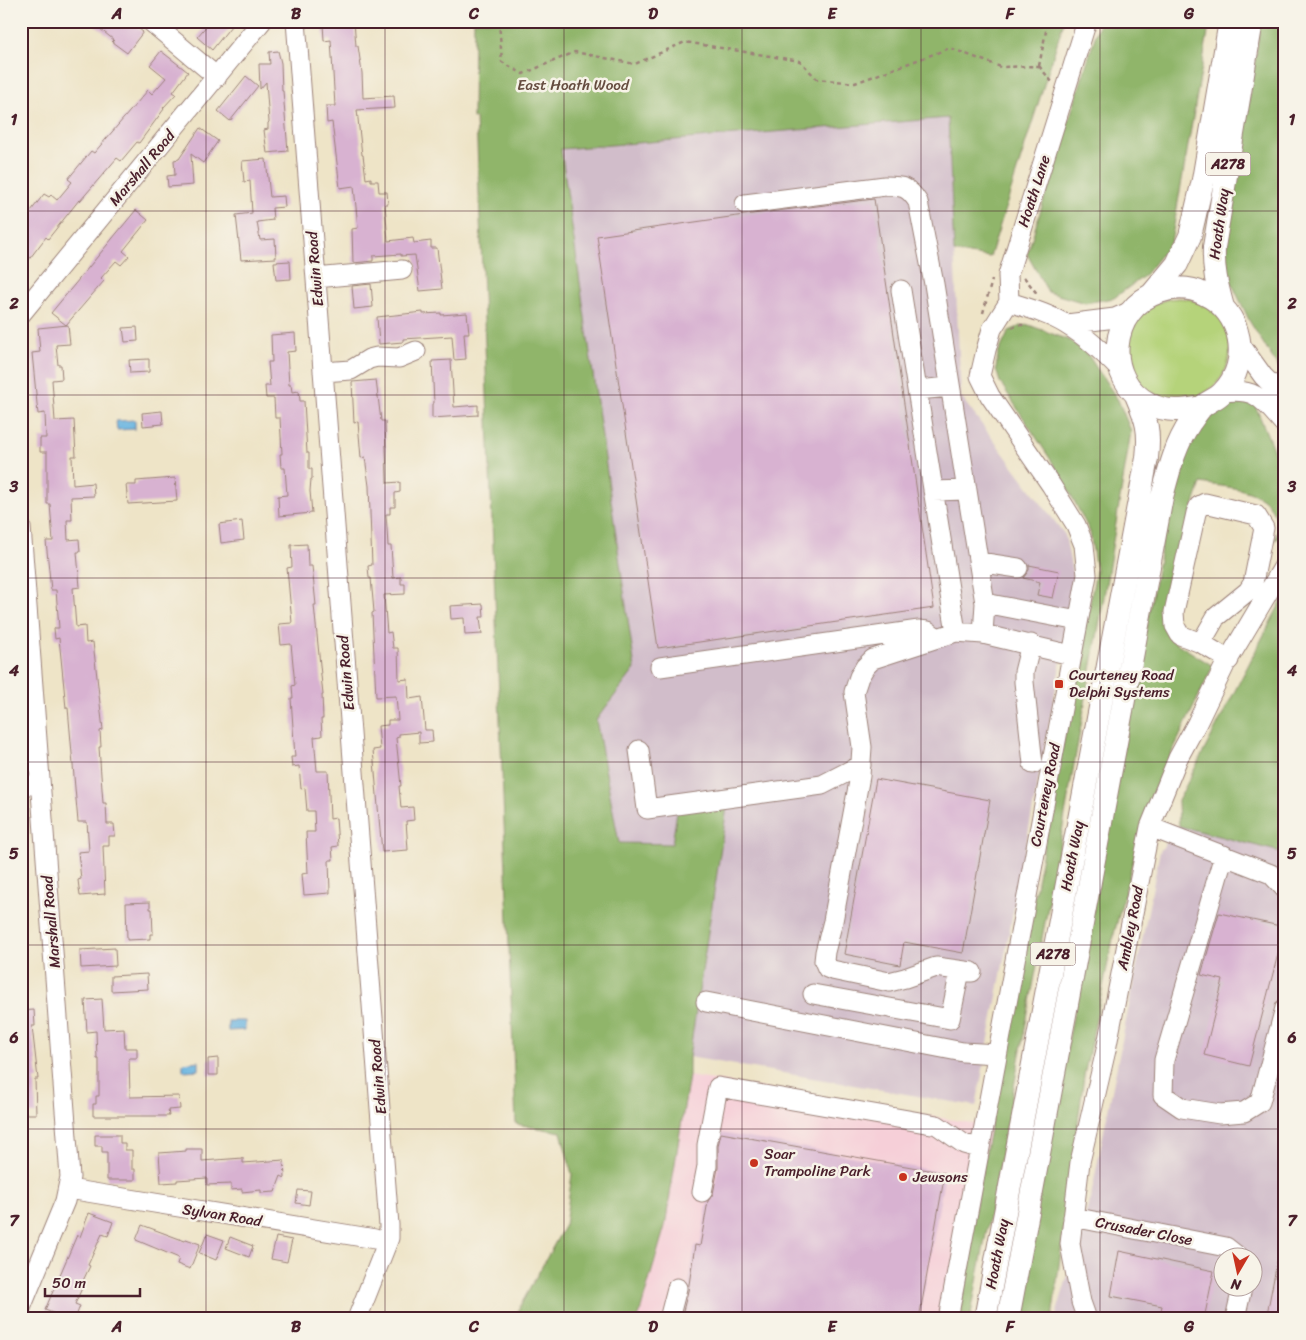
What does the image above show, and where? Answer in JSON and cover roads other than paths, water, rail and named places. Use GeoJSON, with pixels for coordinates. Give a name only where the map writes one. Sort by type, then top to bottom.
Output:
{"type":"FeatureCollection","features":[{"type":"Feature","properties":{"kind":"main road","name":"Hoath Way"},"geometry":{"type":"LineString","coordinates":[[1152,294],[1177,264],[1190,236],[1203,180],[1230,21]]}},
{"type":"Feature","properties":{"kind":"main road","name":"Hoath Way"},"geometry":{"type":"LineString","coordinates":[[1223,307],[1213,264],[1214,247],[1252,21]]}},
{"type":"Feature","properties":{"kind":"main road"},"geometry":{"type":"LineString","coordinates":[[1167,289],[1193,290],[1214,299],[1233,320],[1240,344],[1237,370],[1224,392],[1202,406],[1186,410],[1167,410],[1151,405],[1136,396],[1121,371],[1117,356],[1120,332],[1129,312],[1152,294],[1167,289]]}},
{"type":"Feature","properties":{"kind":"main road","name":"Hoath Way"},"geometry":{"type":"LineString","coordinates":[[985,1319],[1147,458],[1148,428],[1136,396]]}},
{"type":"Feature","properties":{"kind":"main road","name":"Hoath Way"},"geometry":{"type":"LineString","coordinates":[[1008,1319],[1162,497],[1179,442],[1202,406]]}},
{"type":"Feature","properties":{"kind":"street"},"geometry":{"type":"LineString","coordinates":[[150,21],[217,77]]}},
{"type":"Feature","properties":{"kind":"street","name":"Marshall Road"},"geometry":{"type":"LineString","coordinates":[[21,314],[262,21]]}},
{"type":"Feature","properties":{"kind":"street","name":"Edwin Road"},"geometry":{"type":"LineString","coordinates":[[296,21],[389,1224],[389,1238],[357,1319]]}},
{"type":"Feature","properties":{"kind":"street","name":"Hoath Lane"},"geometry":{"type":"LineString","coordinates":[[1009,302],[1008,275],[1087,21]]}},
{"type":"Feature","properties":{"kind":"street"},"geometry":{"type":"LineString","coordinates":[[745,204],[885,186],[901,186],[912,192],[918,202],[979,562],[985,602],[983,634]]}},
{"type":"Feature","properties":{"kind":"street"},"geometry":{"type":"LineString","coordinates":[[316,278],[402,270]]}},
{"type":"Feature","properties":{"kind":"street"},"geometry":{"type":"LineString","coordinates":[[901,290],[956,632]]}},
{"type":"Feature","properties":{"kind":"street"},"geometry":{"type":"LineString","coordinates":[[1009,302],[1036,310],[1067,324],[1105,355],[1121,371]]}},
{"type":"Feature","properties":{"kind":"street","name":"Courteney Road"},"geometry":{"type":"LineString","coordinates":[[948,1319],[1087,574],[1085,551],[1080,533],[1061,499],[990,396],[980,376],[992,329],[1009,302]]}},
{"type":"Feature","properties":{"kind":"street"},"geometry":{"type":"LineString","coordinates":[[1067,324],[1115,318],[1129,312]]}},
{"type":"Feature","properties":{"kind":"street"},"geometry":{"type":"LineString","coordinates":[[1240,344],[1263,376],[1285,398]]}},
{"type":"Feature","properties":{"kind":"street"},"geometry":{"type":"LineString","coordinates":[[323,372],[351,370],[377,356],[399,358],[416,351]]}},
{"type":"Feature","properties":{"kind":"street"},"geometry":{"type":"LineString","coordinates":[[917,390],[950,387]]}},
{"type":"Feature","properties":{"kind":"street"},"geometry":{"type":"LineString","coordinates":[[1224,392],[1244,391],[1258,396],[1285,425]]}},
{"type":"Feature","properties":{"kind":"street"},"geometry":{"type":"LineString","coordinates":[[933,490],[967,490]]}},
{"type":"Feature","properties":{"kind":"street"},"geometry":{"type":"LineString","coordinates":[[1200,643],[1216,617],[1248,591],[1253,583],[1264,528],[1256,515],[1205,503],[1199,506],[1196,513],[1174,612],[1175,626],[1180,634],[1229,660]]}},
{"type":"Feature","properties":{"kind":"street","name":"Marshall Road"},"geometry":{"type":"LineString","coordinates":[[21,527],[30,785],[70,1157],[69,1189],[21,1308]]}},
{"type":"Feature","properties":{"kind":"street"},"geometry":{"type":"LineString","coordinates":[[979,562],[1018,568]]}},
{"type":"Feature","properties":{"kind":"street","name":"Ambley Road"},"geometry":{"type":"LineString","coordinates":[[1087,1319],[1080,1302],[1070,1244],[1080,1162],[1106,1050],[1150,826],[1178,758],[1229,660],[1285,564]]}},
{"type":"Feature","properties":{"kind":"street"},"geometry":{"type":"LineString","coordinates":[[985,602],[1078,621]]}},
{"type":"Feature","properties":{"kind":"street"},"geometry":{"type":"LineString","coordinates":[[660,667],[919,630],[928,631],[937,638]]}},
{"type":"Feature","properties":{"kind":"street"},"geometry":{"type":"LineString","coordinates":[[813,994],[950,1019],[966,971],[936,967],[889,982],[832,970],[827,968],[824,961],[859,782],[862,747],[854,692],[858,677],[864,667],[873,659],[956,632],[983,634],[1071,655]]}},
{"type":"Feature","properties":{"kind":"street"},"geometry":{"type":"LineString","coordinates":[[1031,644],[1024,672],[1024,682],[1033,764]]}},
{"type":"Feature","properties":{"kind":"street"},"geometry":{"type":"LineString","coordinates":[[639,750],[647,809],[822,785],[861,765]]}},
{"type":"Feature","properties":{"kind":"street"},"geometry":{"type":"LineString","coordinates":[[1150,826],[1271,874],[1285,889]]}},
{"type":"Feature","properties":{"kind":"street"},"geometry":{"type":"LineString","coordinates":[[1224,855],[1164,1060],[1163,1095],[1182,1108],[1220,1114],[1244,1112],[1260,1102],[1285,1008]]}},
{"type":"Feature","properties":{"kind":"street"},"geometry":{"type":"LineString","coordinates":[[706,1002],[964,1052],[996,1054]]}},
{"type":"Feature","properties":{"kind":"street"},"geometry":{"type":"LineString","coordinates":[[702,1192],[707,1166],[707,1145],[718,1087],[937,1125],[964,1144],[979,1148]]}},
{"type":"Feature","properties":{"kind":"street","name":"Sylvan Road"},"geometry":{"type":"LineString","coordinates":[[69,1189],[376,1239]]}},
{"type":"Feature","properties":{"kind":"street","name":"Crusader Close"},"geometry":{"type":"LineString","coordinates":[[1073,1217],[1226,1246],[1228,1248]]}},
{"type":"Feature","properties":{"kind":"street"},"geometry":{"type":"LineString","coordinates":[[669,1319],[677,1288]]}},
{"type":"Feature","properties":{"kind":"street"},"geometry":{"type":"LineString","coordinates":[[1236,1319],[1240,1298]]}},
{"type":"Feature","properties":{"kind":"water"},"geometry":{"type":"Polygon","coordinates":[[[135,420],[135,429],[117,430],[116,421],[135,420]]]}},
{"type":"Feature","properties":{"kind":"water"},"geometry":{"type":"Polygon","coordinates":[[[228,1021],[245,1021],[245,1030],[228,1031],[228,1021]]]}},
{"type":"Feature","properties":{"kind":"water"},"geometry":{"type":"Polygon","coordinates":[[[199,1061],[199,1070],[183,1071],[183,1063],[199,1061]]]}},
{"type":"Feature","properties":{"kind":"place","name":"Courteney Road Delphi Systems"},"geometry":{"type":"Point","coordinates":[1059,684]}},
{"type":"Feature","properties":{"kind":"place","name":"Soar Trampoline Park"},"geometry":{"type":"Point","coordinates":[754,1163]}},
{"type":"Feature","properties":{"kind":"place","name":"Jewsons"},"geometry":{"type":"Point","coordinates":[903,1177]}},
{"type":"Feature","properties":{"kind":"park label","name":"East Hoath Wood"},"geometry":{"type":"Point","coordinates":[573,85]}}]}
